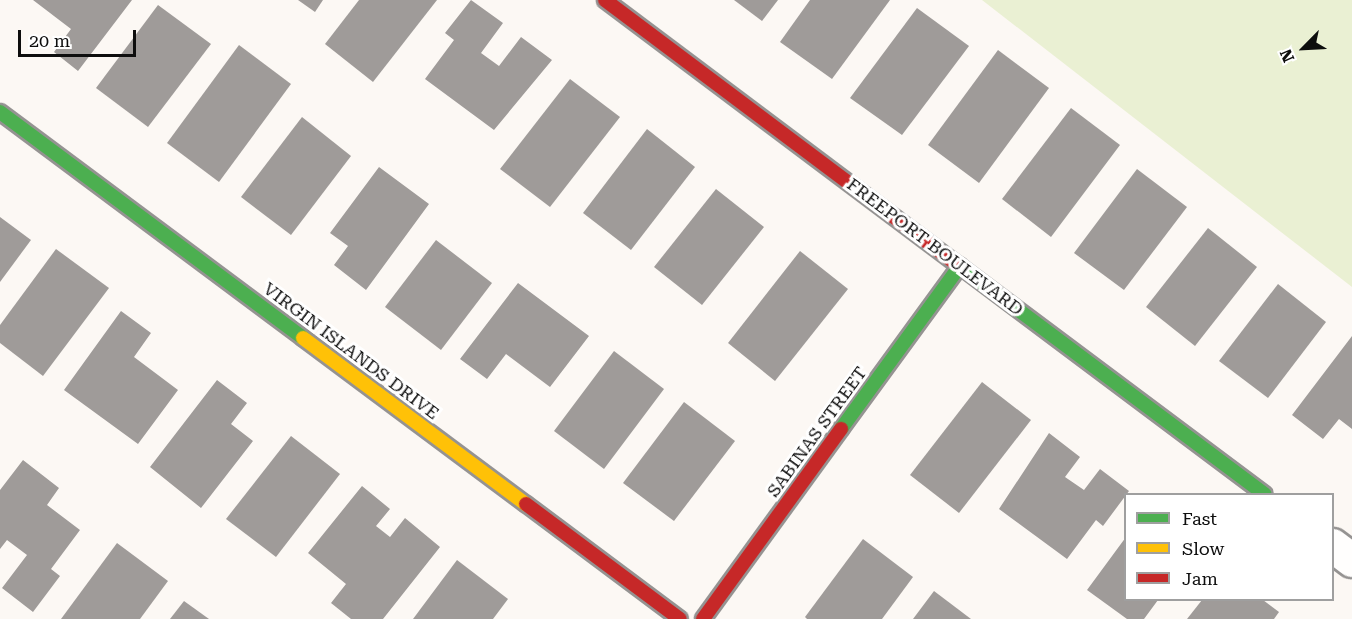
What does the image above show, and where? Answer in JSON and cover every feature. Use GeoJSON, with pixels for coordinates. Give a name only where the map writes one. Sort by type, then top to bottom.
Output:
{"type":"FeatureCollection","features":[{"type":"Feature","properties":{"kind":"street","name":"FREEPORT BOULEVARD"},"geometry":{"type":"LineString","coordinates":[[605,0],[1262,493]]}},
{"type":"Feature","properties":{"kind":"street","name":"VIRGIN ISLANDS DRIVE"},"geometry":{"type":"LineString","coordinates":[[0,112],[680,619]]}},
{"type":"Feature","properties":{"kind":"street","name":"SABINAS STREET"},"geometry":{"type":"LineString","coordinates":[[703,619],[960,266]]}},
{"type":"Feature","properties":{"kind":"street"},"geometry":{"type":"LineString","coordinates":[[1334,546],[1352,560]]}},
{"type":"Feature","properties":{"kind":"green space"},"geometry":{"type":"Polygon","coordinates":[[[982,0],[1352,0],[1352,287],[982,0]]]}},
{"type":"Feature","properties":{"kind":"building"},"geometry":{"type":"Polygon","coordinates":[[[33,0],[132,0],[78,71],[54,52],[71,29],[33,0]]]}},
{"type":"Feature","properties":{"kind":"building"},"geometry":{"type":"Polygon","coordinates":[[[298,0],[323,0],[315,12],[298,0]]]}},
{"type":"Feature","properties":{"kind":"building"},"geometry":{"type":"Polygon","coordinates":[[[359,0],[437,0],[373,82],[325,44],[359,0]]]}},
{"type":"Feature","properties":{"kind":"building"},"geometry":{"type":"Polygon","coordinates":[[[471,0],[503,23],[481,53],[499,66],[521,37],[552,60],[494,130],[425,79],[454,40],[445,33],[471,0]]]}},
{"type":"Feature","properties":{"kind":"building"},"geometry":{"type":"Polygon","coordinates":[[[734,0],[778,0],[762,21],[734,0]]]}},
{"type":"Feature","properties":{"kind":"building"},"geometry":{"type":"Polygon","coordinates":[[[810,0],[890,0],[832,79],[780,42],[810,0]]]}},
{"type":"Feature","properties":{"kind":"building"},"geometry":{"type":"Polygon","coordinates":[[[158,5],[211,44],[148,127],[96,88],[158,5]]]}},
{"type":"Feature","properties":{"kind":"building"},"geometry":{"type":"Polygon","coordinates":[[[917,8],[969,46],[902,135],[850,98],[917,8]]]}},
{"type":"Feature","properties":{"kind":"building"},"geometry":{"type":"Polygon","coordinates":[[[239,45],[291,84],[219,182],[167,143],[239,45]]]}},
{"type":"Feature","properties":{"kind":"building"},"geometry":{"type":"Polygon","coordinates":[[[998,50],[1049,88],[979,183],[928,145],[998,50]]]}},
{"type":"Feature","properties":{"kind":"building"},"geometry":{"type":"Polygon","coordinates":[[[570,79],[620,117],[550,207],[500,169],[570,79]]]}},
{"type":"Feature","properties":{"kind":"building"},"geometry":{"type":"Polygon","coordinates":[[[1071,108],[1120,145],[1051,237],[1002,199],[1071,108]]]}},
{"type":"Feature","properties":{"kind":"building"},"geometry":{"type":"Polygon","coordinates":[[[302,117],[351,156],[291,235],[241,197],[302,117]]]}},
{"type":"Feature","properties":{"kind":"building"},"geometry":{"type":"Polygon","coordinates":[[[647,129],[695,167],[631,250],[583,213],[647,129]]]}},
{"type":"Feature","properties":{"kind":"building"},"geometry":{"type":"Polygon","coordinates":[[[379,167],[429,204],[366,290],[334,265],[348,246],[330,233],[379,167]]]}},
{"type":"Feature","properties":{"kind":"building"},"geometry":{"type":"Polygon","coordinates":[[[1137,169],[1187,207],[1124,290],[1074,253],[1137,169]]]}},
{"type":"Feature","properties":{"kind":"building"},"geometry":{"type":"Polygon","coordinates":[[[716,189],[764,227],[702,305],[654,267],[716,189]]]}},
{"type":"Feature","properties":{"kind":"building"},"geometry":{"type":"Polygon","coordinates":[[[0,217],[31,240],[0,282],[0,217]]]}},
{"type":"Feature","properties":{"kind":"building"},"geometry":{"type":"Polygon","coordinates":[[[1208,228],[1257,267],[1195,346],[1146,307],[1208,228]]]}},
{"type":"Feature","properties":{"kind":"building"},"geometry":{"type":"Polygon","coordinates":[[[436,240],[492,283],[441,350],[385,307],[436,240]]]}},
{"type":"Feature","properties":{"kind":"building"},"geometry":{"type":"Polygon","coordinates":[[[56,249],[109,288],[43,376],[0,343],[0,325],[56,249]]]}},
{"type":"Feature","properties":{"kind":"building"},"geometry":{"type":"Polygon","coordinates":[[[800,251],[848,289],[775,381],[728,343],[800,251]]]}},
{"type":"Feature","properties":{"kind":"building"},"geometry":{"type":"Polygon","coordinates":[[[518,283],[589,336],[550,387],[506,354],[487,379],[460,359],[518,283]]]}},
{"type":"Feature","properties":{"kind":"building"},"geometry":{"type":"Polygon","coordinates":[[[1278,284],[1326,322],[1268,398],[1219,361],[1278,284]]]}},
{"type":"Feature","properties":{"kind":"building"},"geometry":{"type":"Polygon","coordinates":[[[121,311],[151,333],[134,357],[178,390],[138,444],[64,390],[121,311]]]}},
{"type":"Feature","properties":{"kind":"building"},"geometry":{"type":"Polygon","coordinates":[[[1352,336],[1352,429],[1339,419],[1323,439],[1292,415],[1352,336]]]}},
{"type":"Feature","properties":{"kind":"building"},"geometry":{"type":"Polygon","coordinates":[[[614,351],[664,389],[604,469],[554,431],[614,351]]]}},
{"type":"Feature","properties":{"kind":"building"},"geometry":{"type":"Polygon","coordinates":[[[217,380],[247,403],[231,424],[253,441],[201,508],[150,467],[217,380]]]}},
{"type":"Feature","properties":{"kind":"building"},"geometry":{"type":"Polygon","coordinates":[[[982,382],[1031,420],[959,513],[910,475],[982,382]]]}},
{"type":"Feature","properties":{"kind":"building"},"geometry":{"type":"Polygon","coordinates":[[[684,402],[735,441],[674,521],[623,483],[684,402]]]}},
{"type":"Feature","properties":{"kind":"building"},"geometry":{"type":"Polygon","coordinates":[[[1049,433],[1080,457],[1065,477],[1084,490],[1100,469],[1129,491],[1124,493],[1124,498],[1103,526],[1096,520],[1067,559],[999,509],[1049,433]]]}},
{"type":"Feature","properties":{"kind":"building"},"geometry":{"type":"Polygon","coordinates":[[[291,436],[340,474],[276,557],[226,519],[291,436]]]}},
{"type":"Feature","properties":{"kind":"building"},"geometry":{"type":"Polygon","coordinates":[[[23,460],[59,488],[47,505],[80,530],[51,569],[60,576],[33,612],[2,588],[27,555],[7,540],[0,549],[0,490],[23,460]]]}},
{"type":"Feature","properties":{"kind":"building"},"geometry":{"type":"Polygon","coordinates":[[[362,486],[390,509],[376,526],[390,537],[405,518],[440,547],[383,619],[351,619],[331,603],[346,584],[308,553],[362,486]]]}},
{"type":"Feature","properties":{"kind":"building"},"geometry":{"type":"Polygon","coordinates":[[[863,539],[913,577],[882,619],[807,619],[805,617],[863,539]]]}},
{"type":"Feature","properties":{"kind":"building"},"geometry":{"type":"Polygon","coordinates":[[[1124,540],[1124,601],[1157,601],[1144,619],[1127,619],[1087,590],[1124,540]]]}},
{"type":"Feature","properties":{"kind":"building"},"geometry":{"type":"Polygon","coordinates":[[[117,543],[168,581],[140,619],[61,619],[117,543]]]}},
{"type":"Feature","properties":{"kind":"building"},"geometry":{"type":"Polygon","coordinates":[[[457,560],[508,599],[493,619],[413,619],[457,560]]]}},
{"type":"Feature","properties":{"kind":"building"},"geometry":{"type":"Polygon","coordinates":[[[934,591],[971,619],[913,619],[934,591]]]}},
{"type":"Feature","properties":{"kind":"building"},"geometry":{"type":"Polygon","coordinates":[[[184,601],[209,619],[170,619],[184,601]]]}},
{"type":"Feature","properties":{"kind":"building"},"geometry":{"type":"Polygon","coordinates":[[[1201,601],[1264,601],[1279,612],[1274,619],[1187,619],[1201,601]]]}},
{"type":"Feature","properties":{"kind":"traffic: fast"},"geometry":{"type":"LineString","coordinates":[[0,112],[303,338]]}},
{"type":"Feature","properties":{"kind":"traffic: fast"},"geometry":{"type":"LineString","coordinates":[[957,264],[1264,493]]}},
{"type":"Feature","properties":{"kind":"traffic: fast"},"geometry":{"type":"LineString","coordinates":[[841,429],[960,266]]}},
{"type":"Feature","properties":{"kind":"traffic: slow"},"geometry":{"type":"LineString","coordinates":[[303,338],[526,504]]}},
{"type":"Feature","properties":{"kind":"traffic: jam"},"geometry":{"type":"LineString","coordinates":[[605,0],[957,264]]}},
{"type":"Feature","properties":{"kind":"traffic: jam"},"geometry":{"type":"LineString","coordinates":[[703,619],[841,429]]}},
{"type":"Feature","properties":{"kind":"traffic: jam"},"geometry":{"type":"LineString","coordinates":[[526,504],[680,619]]}}]}
